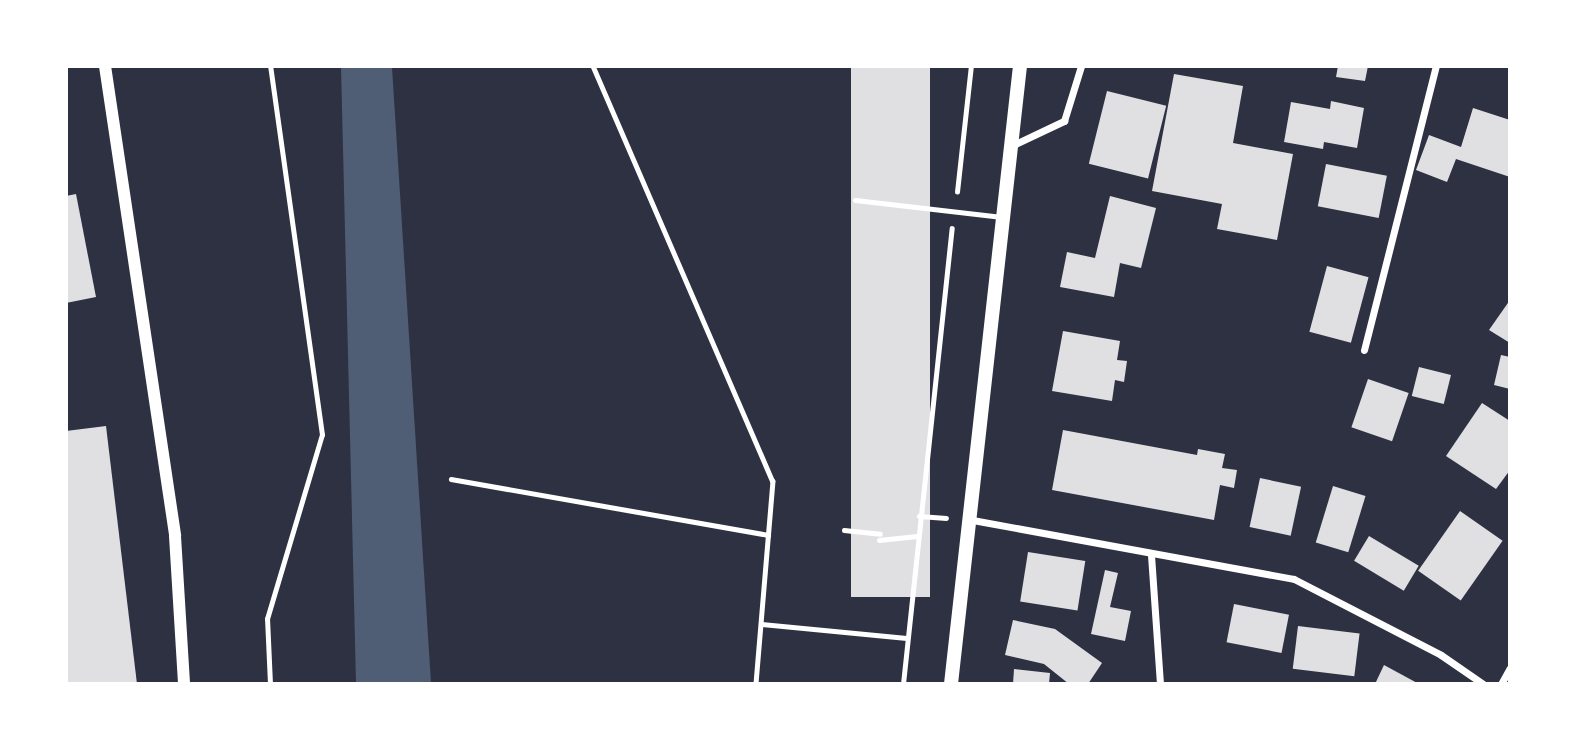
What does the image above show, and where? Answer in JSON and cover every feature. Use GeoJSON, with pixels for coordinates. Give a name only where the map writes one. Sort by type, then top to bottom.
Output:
{"type":"FeatureCollection","features":[{"type":"Feature","properties":{"kind":"main road"},"geometry":{"type":"LineString","coordinates":[[951,684],[967,519],[1020,66]]}},
{"type":"Feature","properties":{"kind":"street"},"geometry":{"type":"LineString","coordinates":[[105,66],[174,536],[184,684]]}},
{"type":"Feature","properties":{"kind":"street"},"geometry":{"type":"LineString","coordinates":[[1010,146],[1064,121],[1081,66]]}},
{"type":"Feature","properties":{"kind":"street"},"geometry":{"type":"LineString","coordinates":[[1364,350],[1436,66]]}},
{"type":"Feature","properties":{"kind":"street"},"geometry":{"type":"LineString","coordinates":[[967,519],[1150,555],[1294,579],[1441,655],[1483,684]]}},
{"type":"Feature","properties":{"kind":"street"},"geometry":{"type":"LineString","coordinates":[[1150,555],[1160,684]]}},
{"type":"Feature","properties":{"kind":"street"},"geometry":{"type":"LineString","coordinates":[[1500,684],[1510,668]]}},
{"type":"Feature","properties":{"kind":"lane"},"geometry":{"type":"LineString","coordinates":[[855,200],[1002,217]]}},
{"type":"Feature","properties":{"kind":"path"},"geometry":{"type":"LineString","coordinates":[[270,66],[321,435],[267,619],[270,684]]}},
{"type":"Feature","properties":{"kind":"path"},"geometry":{"type":"LineString","coordinates":[[593,66],[774,481],[756,684]]}},
{"type":"Feature","properties":{"kind":"path"},"geometry":{"type":"LineString","coordinates":[[903,684],[917,536],[971,66]]}},
{"type":"Feature","properties":{"kind":"path"},"geometry":{"type":"LineString","coordinates":[[451,479],[768,536]]}},
{"type":"Feature","properties":{"kind":"path"},"geometry":{"type":"LineString","coordinates":[[844,530],[880,534]]}},
{"type":"Feature","properties":{"kind":"path"},"geometry":{"type":"LineString","coordinates":[[879,540],[917,536]]}},
{"type":"Feature","properties":{"kind":"path"},"geometry":{"type":"LineString","coordinates":[[761,624],[906,638]]}},
{"type":"Feature","properties":{"kind":"water"},"geometry":{"type":"Polygon","coordinates":[[[341,67],[392,67],[431,683],[356,683],[341,67]]]}},
{"type":"Feature","properties":{"kind":"building"},"geometry":{"type":"Polygon","coordinates":[[[851,66],[930,66],[930,597],[851,597],[851,66]]]}},
{"type":"Feature","properties":{"kind":"building"},"geometry":{"type":"Polygon","coordinates":[[[1338,66],[1368,66],[1365,81],[1336,77],[1338,66]]]}},
{"type":"Feature","properties":{"kind":"building"},"geometry":{"type":"Polygon","coordinates":[[[1174,74],[1243,86],[1233,143],[1293,154],[1277,240],[1217,229],[1222,204],[1152,191],[1174,74]]]}},
{"type":"Feature","properties":{"kind":"building"},"geometry":{"type":"Polygon","coordinates":[[[1107,91],[1166,106],[1148,179],[1089,164],[1107,91]]]}},
{"type":"Feature","properties":{"kind":"building"},"geometry":{"type":"Polygon","coordinates":[[[1331,101],[1364,108],[1357,148],[1324,142],[1323,149],[1284,142],[1291,102],[1330,109],[1331,101]]]}},
{"type":"Feature","properties":{"kind":"building"},"geometry":{"type":"Polygon","coordinates":[[[1473,108],[1510,120],[1510,177],[1456,159],[1447,182],[1416,170],[1429,135],[1461,147],[1473,108]]]}},
{"type":"Feature","properties":{"kind":"building"},"geometry":{"type":"Polygon","coordinates":[[[1326,164],[1387,176],[1379,218],[1318,206],[1326,164]]]}},
{"type":"Feature","properties":{"kind":"building"},"geometry":{"type":"Polygon","coordinates":[[[76,194],[96,297],[66,303],[66,196],[76,194]]]}},
{"type":"Feature","properties":{"kind":"building"},"geometry":{"type":"Polygon","coordinates":[[[1110,196],[1156,208],[1141,268],[1120,263],[1114,297],[1060,287],[1067,252],[1095,258],[1110,196]]]}},
{"type":"Feature","properties":{"kind":"building"},"geometry":{"type":"Polygon","coordinates":[[[1327,266],[1369,277],[1351,343],[1309,332],[1327,266]]]}},
{"type":"Feature","properties":{"kind":"building"},"geometry":{"type":"Polygon","coordinates":[[[1510,300],[1510,343],[1489,330],[1510,300]]]}},
{"type":"Feature","properties":{"kind":"building"},"geometry":{"type":"Polygon","coordinates":[[[1063,331],[1120,341],[1117,360],[1127,361],[1124,382],[1115,380],[1112,401],[1052,391],[1063,331]]]}},
{"type":"Feature","properties":{"kind":"building"},"geometry":{"type":"Polygon","coordinates":[[[1501,355],[1510,357],[1510,389],[1494,385],[1501,355]]]}},
{"type":"Feature","properties":{"kind":"building"},"geometry":{"type":"Polygon","coordinates":[[[1419,367],[1451,375],[1444,404],[1412,396],[1419,367]]]}},
{"type":"Feature","properties":{"kind":"building"},"geometry":{"type":"Polygon","coordinates":[[[1368,379],[1409,393],[1392,441],[1351,427],[1368,379]]]}},
{"type":"Feature","properties":{"kind":"building"},"geometry":{"type":"Polygon","coordinates":[[[1482,403],[1510,421],[1510,470],[1496,489],[1446,456],[1482,403]]]}},
{"type":"Feature","properties":{"kind":"building"},"geometry":{"type":"Polygon","coordinates":[[[106,426],[137,684],[66,684],[66,431],[106,426]]]}},
{"type":"Feature","properties":{"kind":"building"},"geometry":{"type":"Polygon","coordinates":[[[1063,430],[1197,455],[1198,449],[1225,454],[1222,468],[1237,470],[1234,488],[1220,485],[1214,520],[1052,490],[1063,430]]]}},
{"type":"Feature","properties":{"kind":"building"},"geometry":{"type":"Polygon","coordinates":[[[1260,478],[1301,487],[1291,536],[1250,527],[1260,478]]]}},
{"type":"Feature","properties":{"kind":"building"},"geometry":{"type":"Polygon","coordinates":[[[1333,486],[1366,496],[1348,552],[1316,542],[1333,486]]]}},
{"type":"Feature","properties":{"kind":"building"},"geometry":{"type":"Polygon","coordinates":[[[1460,511],[1503,541],[1461,601],[1418,571],[1460,511]]]}},
{"type":"Feature","properties":{"kind":"building"},"geometry":{"type":"Polygon","coordinates":[[[1369,536],[1419,566],[1404,591],[1354,561],[1369,536]]]}},
{"type":"Feature","properties":{"kind":"building"},"geometry":{"type":"Polygon","coordinates":[[[1028,552],[1085,561],[1077,610],[1020,601],[1028,552]]]}},
{"type":"Feature","properties":{"kind":"building"},"geometry":{"type":"Polygon","coordinates":[[[1105,570],[1118,573],[1110,607],[1131,611],[1125,641],[1091,634],[1105,570]]]}},
{"type":"Feature","properties":{"kind":"building"},"geometry":{"type":"Polygon","coordinates":[[[1234,604],[1289,615],[1282,653],[1227,642],[1234,604]]]}},
{"type":"Feature","properties":{"kind":"building"},"geometry":{"type":"Polygon","coordinates":[[[1013,620],[1055,629],[1102,663],[1088,684],[1069,684],[1044,664],[1005,655],[1013,620]]]}},
{"type":"Feature","properties":{"kind":"building"},"geometry":{"type":"Polygon","coordinates":[[[1298,626],[1360,634],[1354,676],[1293,669],[1298,626]]]}},
{"type":"Feature","properties":{"kind":"building"},"geometry":{"type":"Polygon","coordinates":[[[1384,665],[1419,684],[1375,684],[1384,665]]]}},
{"type":"Feature","properties":{"kind":"building"},"geometry":{"type":"Polygon","coordinates":[[[1014,669],[1050,673],[1049,684],[1013,684],[1014,669]]]}}]}
